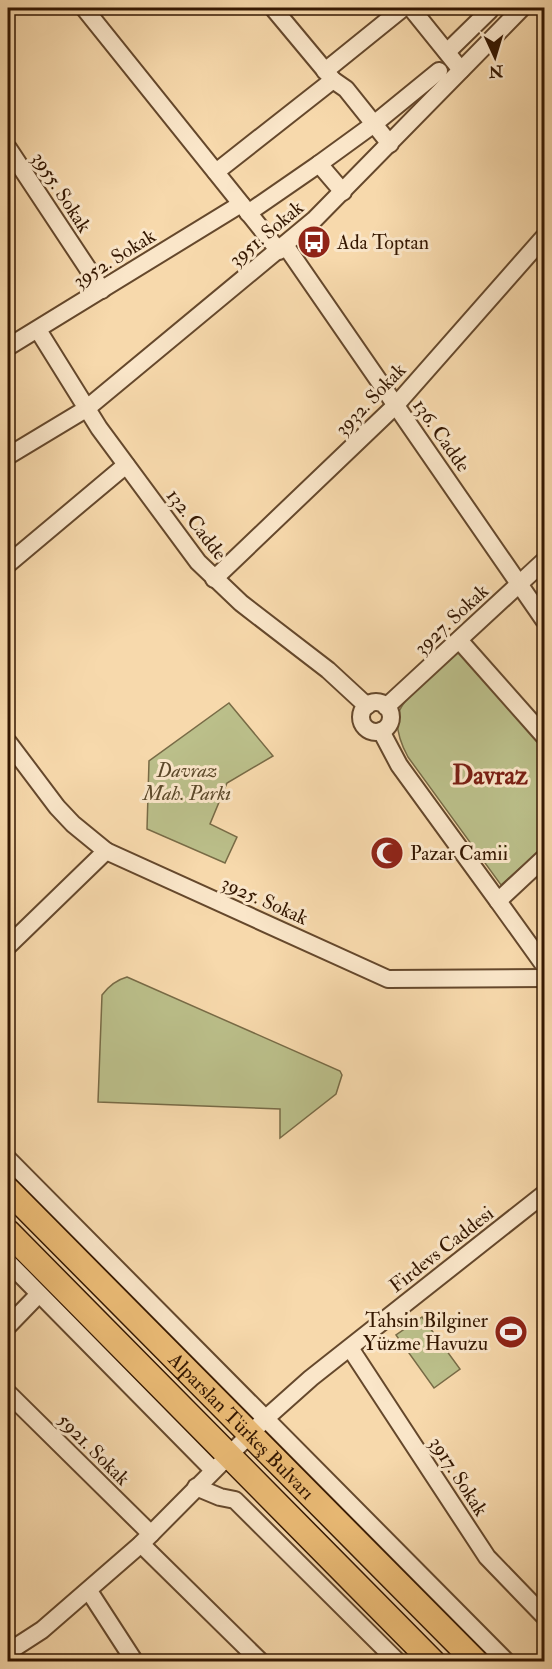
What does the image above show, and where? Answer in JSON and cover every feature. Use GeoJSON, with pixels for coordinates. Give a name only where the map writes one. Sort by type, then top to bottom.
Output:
{"type":"FeatureCollection","features":[{"type":"Feature","properties":{"kind":"highway","name":"Alparslan Türkeş Bulvarı"},"geometry":{"type":"LineString","coordinates":[[8,1190],[257,1427],[476,1662]]}},
{"type":"Feature","properties":{"kind":"highway","name":"Alparslan Türkeş Bulvarı"},"geometry":{"type":"LineString","coordinates":[[8,1232],[221,1463],[433,1662]]}},
{"type":"Feature","properties":{"kind":"street"},"geometry":{"type":"LineString","coordinates":[[273,8],[329,76],[346,89],[390,144]]}},
{"type":"Feature","properties":{"kind":"street"},"geometry":{"type":"LineString","coordinates":[[216,172],[329,76],[403,8]]}},
{"type":"Feature","properties":{"kind":"street"},"geometry":{"type":"LineString","coordinates":[[411,8],[461,70]]}},
{"type":"Feature","properties":{"kind":"street","name":"3951. Sokak"},"geometry":{"type":"LineString","coordinates":[[8,456],[86,409],[282,248],[343,192],[522,8]]}},
{"type":"Feature","properties":{"kind":"street","name":"136. Cadde"},"geometry":{"type":"LineString","coordinates":[[90,9],[216,172],[282,248],[396,405],[544,620]]}},
{"type":"Feature","properties":{"kind":"street"},"geometry":{"type":"LineString","coordinates":[[447,52],[489,9],[504,26]]}},
{"type":"Feature","properties":{"kind":"street","name":"3952. Sokak"},"geometry":{"type":"LineString","coordinates":[[8,347],[320,164],[374,124],[439,70]]}},
{"type":"Feature","properties":{"kind":"street","name":"3955. Sokak"},"geometry":{"type":"LineString","coordinates":[[8,148],[102,290]]}},
{"type":"Feature","properties":{"kind":"street"},"geometry":{"type":"LineString","coordinates":[[320,164],[343,192]]}},
{"type":"Feature","properties":{"kind":"street","name":"3932. Sokak"},"geometry":{"type":"LineString","coordinates":[[214,579],[396,405],[544,237]]}},
{"type":"Feature","properties":{"kind":"street","name":"132. Cadde"},"geometry":{"type":"LineString","coordinates":[[38,330],[86,409],[184,545],[214,579],[241,603],[336,676],[367,706]]}},
{"type":"Feature","properties":{"kind":"street"},"geometry":{"type":"LineString","coordinates":[[8,564],[126,465]]}},
{"type":"Feature","properties":{"kind":"street","name":"3927. Sokak"},"geometry":{"type":"LineString","coordinates":[[386,707],[544,561]]}},
{"type":"Feature","properties":{"kind":"street"},"geometry":{"type":"LineString","coordinates":[[459,640],[544,736]]}},
{"type":"Feature","properties":{"kind":"street"},"geometry":{"type":"LineString","coordinates":[[376,702],[386,707],[391,718],[387,728],[381,731],[369,731],[362,723],[361,714],[367,706],[376,702]]}},
{"type":"Feature","properties":{"kind":"street"},"geometry":{"type":"LineString","coordinates":[[381,731],[399,765],[544,964]]}},
{"type":"Feature","properties":{"kind":"street","name":"3925. Sokak"},"geometry":{"type":"LineString","coordinates":[[8,742],[57,807],[73,824],[106,851],[388,979],[544,978]]}},
{"type":"Feature","properties":{"kind":"street"},"geometry":{"type":"LineString","coordinates":[[8,946],[106,851]]}},
{"type":"Feature","properties":{"kind":"street"},"geometry":{"type":"LineString","coordinates":[[498,901],[544,858]]}},
{"type":"Feature","properties":{"kind":"street"},"geometry":{"type":"LineString","coordinates":[[8,1159],[257,1427],[507,1662]]}},
{"type":"Feature","properties":{"kind":"street","name":"Firdevs Caddesi"},"geometry":{"type":"LineString","coordinates":[[8,1652],[42,1630],[89,1591],[146,1539],[257,1427],[311,1378],[544,1194]]}},
{"type":"Feature","properties":{"kind":"street"},"geometry":{"type":"LineString","coordinates":[[8,1262],[39,1294],[221,1463]]}},
{"type":"Feature","properties":{"kind":"street"},"geometry":{"type":"LineString","coordinates":[[8,1326],[39,1294]]}},
{"type":"Feature","properties":{"kind":"street","name":"3917. Sokak"},"geometry":{"type":"LineString","coordinates":[[350,1348],[487,1557],[544,1616]]}},
{"type":"Feature","properties":{"kind":"street","name":"5921. Sokak"},"geometry":{"type":"LineString","coordinates":[[8,1393],[261,1662]]}},
{"type":"Feature","properties":{"kind":"street"},"geometry":{"type":"LineString","coordinates":[[196,1487],[220,1497],[235,1500],[398,1662]]}},
{"type":"Feature","properties":{"kind":"street"},"geometry":{"type":"LineString","coordinates":[[89,1591],[135,1662]]}},
{"type":"Feature","properties":{"kind":"green space"},"geometry":{"type":"Polygon","coordinates":[[[459,652],[544,747],[544,847],[501,885],[408,757],[398,729],[399,712],[402,705],[426,680],[459,652]]]}},
{"type":"Feature","properties":{"kind":"green space","name":"Davraz Mah. Parkı"},"geometry":{"type":"Polygon","coordinates":[[[229,703],[273,756],[227,783],[210,824],[237,837],[225,863],[147,829],[149,761],[229,703]]]}},
{"type":"Feature","properties":{"kind":"green space"},"geometry":{"type":"Polygon","coordinates":[[[127,977],[340,1071],[342,1075],[336,1094],[280,1138],[280,1109],[98,1102],[102,995],[113,984],[127,977]]]}},
{"type":"Feature","properties":{"kind":"green space"},"geometry":{"type":"Polygon","coordinates":[[[422,1317],[460,1369],[434,1388],[396,1335],[422,1317]]]}},
{"type":"Feature","properties":{"kind":"place","name":"Ada Toptan"},"geometry":{"type":"Point","coordinates":[314,242]}},
{"type":"Feature","properties":{"kind":"place","name":"Pazar Camii"},"geometry":{"type":"Point","coordinates":[387,853]}},
{"type":"Feature","properties":{"kind":"place","name":"Tahsin Bilginer Yüzme Havuzu"},"geometry":{"type":"Point","coordinates":[511,1332]}},
{"type":"Feature","properties":{"kind":"district","name":"Davraz"},"geometry":{"type":"Point","coordinates":[490,775]}}]}
